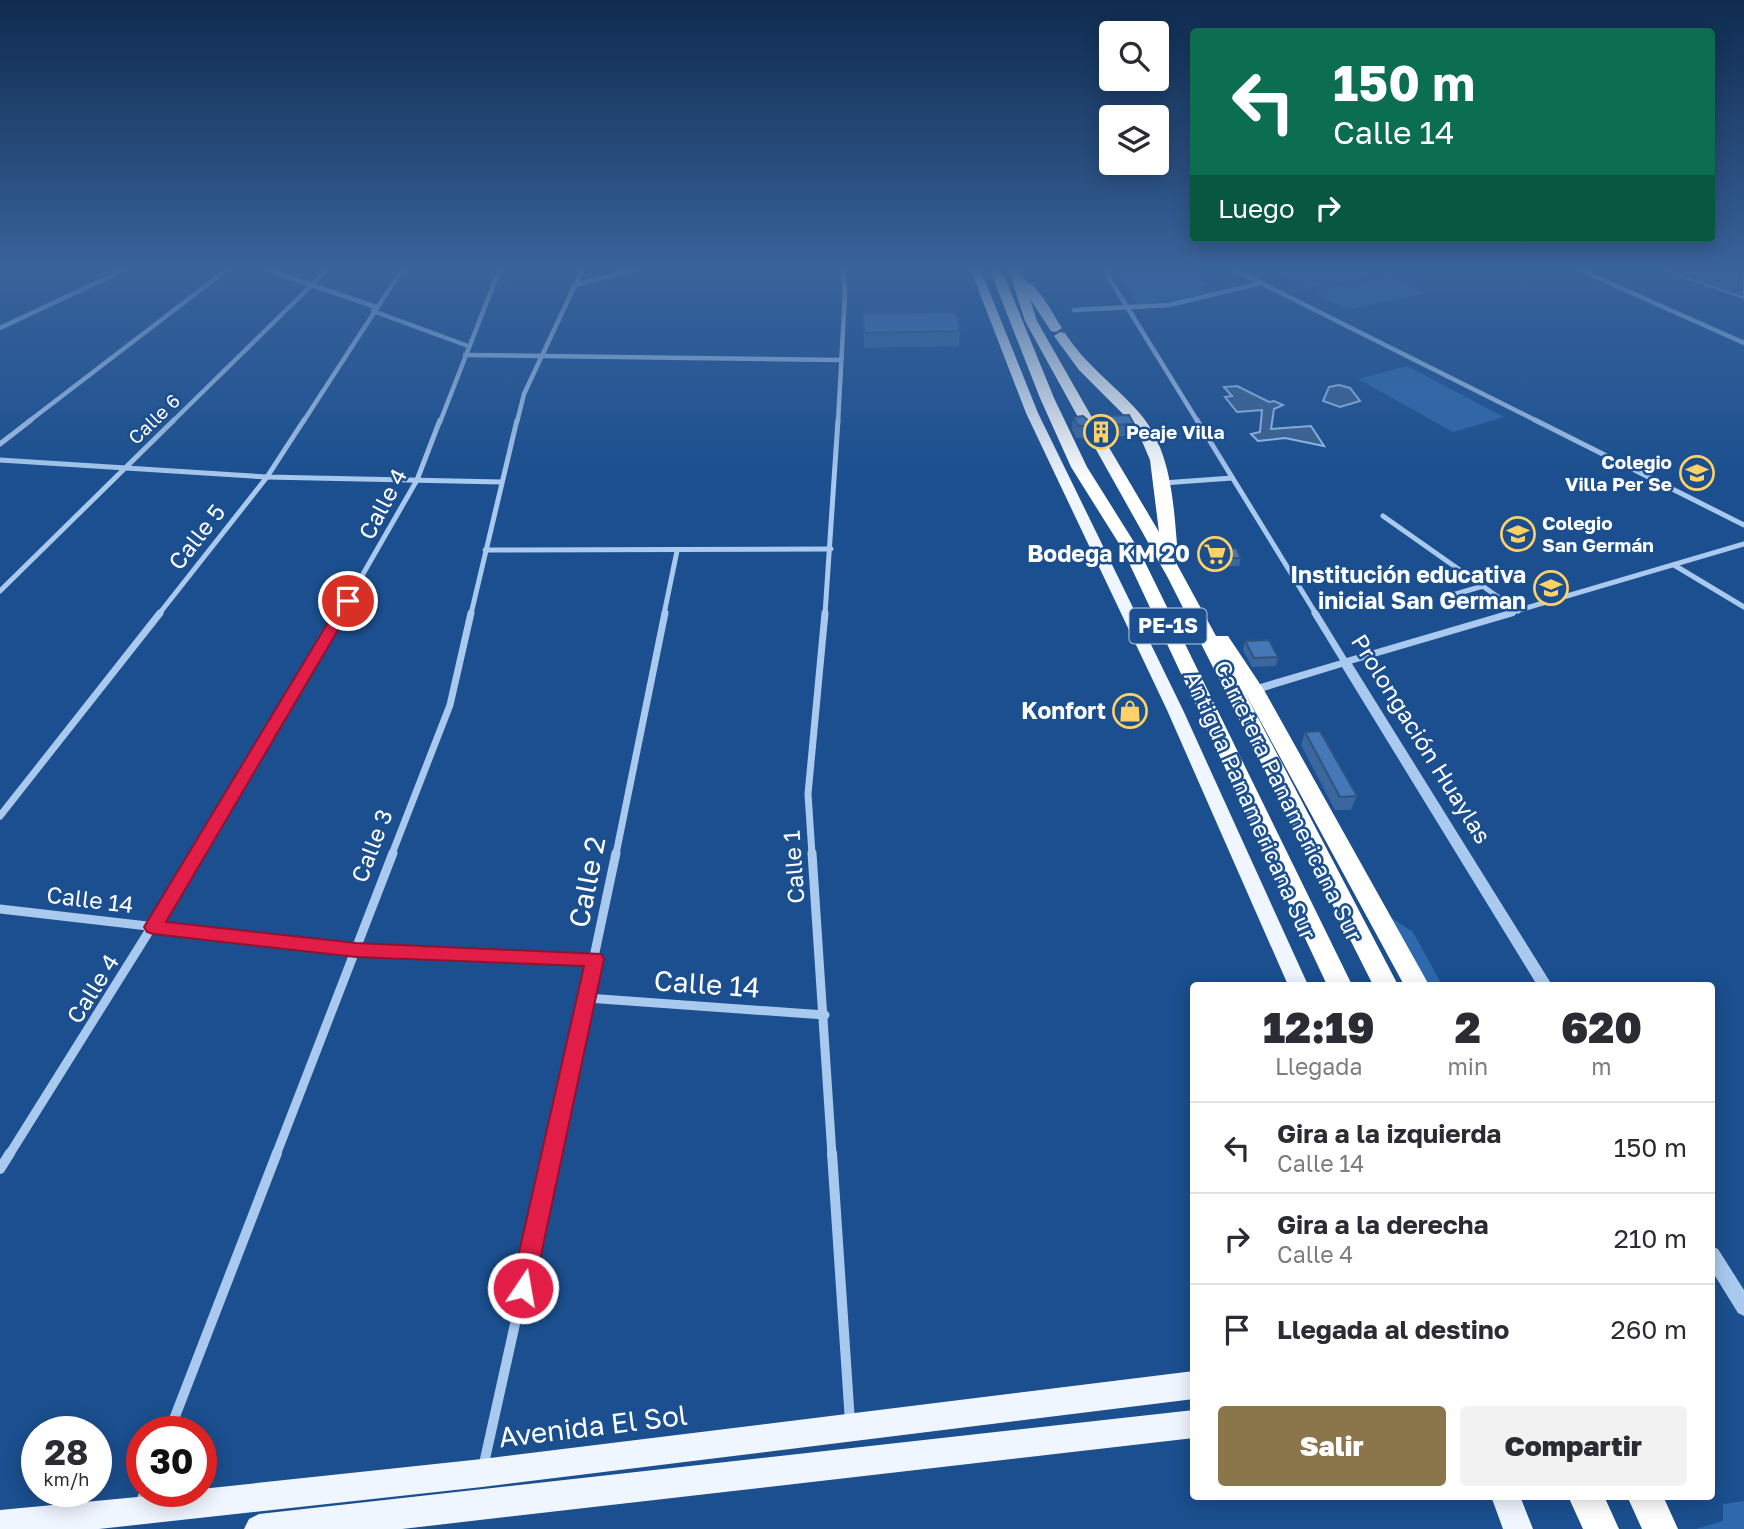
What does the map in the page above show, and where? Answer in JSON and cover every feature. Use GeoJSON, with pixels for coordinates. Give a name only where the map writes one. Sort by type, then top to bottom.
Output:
{"type":"FeatureCollection","features":[{"type":"Feature","properties":{"kind":"highway","name":"Carretera Panamericana Sur"},"geometry":{"type":"LineString","coordinates":[[1024,339],[1079,467],[1131,550],[1339,982]]}},
{"type":"Feature","properties":{"kind":"highway","name":"Carretera Panamericana Sur"},"geometry":{"type":"LineString","coordinates":[[1041,339],[1173,571],[1383,982]]}},
{"type":"Feature","properties":{"kind":"highway","name":"Carretera Panamericana Sur"},"geometry":{"type":"LineString","coordinates":[[1063,339],[1078,364],[1132,413],[1156,450],[1173,571]]}},
{"type":"Feature","properties":{"kind":"highway"},"geometry":{"type":"LineString","coordinates":[[1173,571],[1254,690],[1414,982]]}},
{"type":"Feature","properties":{"kind":"highway"},"geometry":{"type":"LineString","coordinates":[[1588,1500],[1601,1529]]}},
{"type":"Feature","properties":{"kind":"highway"},"geometry":{"type":"LineString","coordinates":[[1646,1500],[1660,1529]]}},
{"type":"Feature","properties":{"kind":"main road","name":"Antigua Panamericana Sur"},"geometry":{"type":"LineString","coordinates":[[1003,339],[1032,413],[1175,710],[1297,982]]}},
{"type":"Feature","properties":{"kind":"main road","name":"Avenida El Sol"},"geometry":{"type":"LineString","coordinates":[[852,1446],[1190,1386]]}},
{"type":"Feature","properties":{"kind":"main road","name":"Avenida El Sol"},"geometry":{"type":"LineString","coordinates":[[259,1529],[478,1490],[852,1446],[1190,1424]]}},
{"type":"Feature","properties":{"kind":"main road","name":"Avenida El Sol"},"geometry":{"type":"LineString","coordinates":[[217,1499],[478,1490]]}},
{"type":"Feature","properties":{"kind":"main road"},"geometry":{"type":"LineString","coordinates":[[1507,1500],[1518,1529]]}},
{"type":"Feature","properties":{"kind":"main road","name":"Avenida El Sol"},"geometry":{"type":"LineString","coordinates":[[0,1525],[126,1504]]}},
{"type":"Feature","properties":{"kind":"street"},"geometry":{"type":"LineString","coordinates":[[0,443],[136,339]]}},
{"type":"Feature","properties":{"kind":"street","name":"Calle 6"},"geometry":{"type":"LineString","coordinates":[[0,591],[257,339]]}},
{"type":"Feature","properties":{"kind":"street","name":"Calle 5"},"geometry":{"type":"LineString","coordinates":[[0,816],[267,477],[355,339]]}},
{"type":"Feature","properties":{"kind":"street"},"geometry":{"type":"LineString","coordinates":[[451,339],[468,346]]}},
{"type":"Feature","properties":{"kind":"street","name":"Calle 4"},"geometry":{"type":"LineString","coordinates":[[0,1169],[153,927],[371,563],[417,480],[443,418],[471,339]]}},
{"type":"Feature","properties":{"kind":"street","name":"Calle 3"},"geometry":{"type":"LineString","coordinates":[[175,1416],[450,705],[524,394],[549,339]]}},
{"type":"Feature","properties":{"kind":"street","name":"Calle 1"},"geometry":{"type":"LineString","coordinates":[[842,339],[831,549],[808,794],[825,1014],[852,1446]]}},
{"type":"Feature","properties":{"kind":"street","name":"Prolongación Huaylas"},"geometry":{"type":"LineString","coordinates":[[1147,339],[1543,982]]}},
{"type":"Feature","properties":{"kind":"street"},"geometry":{"type":"LineString","coordinates":[[1374,339],[1744,526]]}},
{"type":"Feature","properties":{"kind":"street"},"geometry":{"type":"LineString","coordinates":[[465,355],[840,360]]}},
{"type":"Feature","properties":{"kind":"street"},"geometry":{"type":"LineString","coordinates":[[0,460],[267,477],[501,482]]}},
{"type":"Feature","properties":{"kind":"street"},"geometry":{"type":"LineString","coordinates":[[1162,483],[1232,478]]}},
{"type":"Feature","properties":{"kind":"street"},"geometry":{"type":"LineString","coordinates":[[1383,516],[1518,611]]}},
{"type":"Feature","properties":{"kind":"street"},"geometry":{"type":"LineString","coordinates":[[1254,690],[1744,544]]}},
{"type":"Feature","properties":{"kind":"street"},"geometry":{"type":"LineString","coordinates":[[485,550],[831,549]]}},
{"type":"Feature","properties":{"kind":"street","name":"Calle 2"},"geometry":{"type":"LineString","coordinates":[[478,1490],[587,998],[677,551]]}},
{"type":"Feature","properties":{"kind":"street"},"geometry":{"type":"LineString","coordinates":[[1674,565],[1744,607]]}},
{"type":"Feature","properties":{"kind":"street"},"geometry":{"type":"LineString","coordinates":[[1449,596],[1483,586]]}},
{"type":"Feature","properties":{"kind":"street","name":"Calle 14"},"geometry":{"type":"LineString","coordinates":[[0,909],[356,950],[594,959]]}},
{"type":"Feature","properties":{"kind":"street","name":"Calle 14"},"geometry":{"type":"LineString","coordinates":[[587,998],[825,1014]]}},
{"type":"Feature","properties":{"kind":"street"},"geometry":{"type":"LineString","coordinates":[[1715,1260],[1744,1307]]}},
{"type":"Feature","properties":{"kind":"shaded area"},"geometry":{"type":"Polygon","coordinates":[[[1407,366],[1504,417],[1453,432],[1358,379],[1407,366]]]}},
{"type":"Feature","properties":{"kind":"shaded area"},"geometry":{"type":"Polygon","coordinates":[[[1339,385],[1350,388],[1360,401],[1340,407],[1323,401],[1329,387],[1339,385]]]}},
{"type":"Feature","properties":{"kind":"shaded area"},"geometry":{"type":"Polygon","coordinates":[[[1237,386],[1269,402],[1283,405],[1274,409],[1271,429],[1311,426],[1324,446],[1285,438],[1258,441],[1251,434],[1260,432],[1262,410],[1237,412],[1225,397],[1232,396],[1224,387],[1237,386]]]}},
{"type":"Feature","properties":{"kind":"shaded area"},"geometry":{"type":"Polygon","coordinates":[[[1381,911],[1413,932],[1440,982],[1422,982],[1381,911]]]}},
{"type":"Feature","properties":{"kind":"shaded area"},"geometry":{"type":"Polygon","coordinates":[[[1744,1501],[1744,1529],[1696,1529],[1723,1521],[1723,1504],[1744,1501]]]}},
{"type":"Feature","properties":{"kind":"building"},"geometry":{"type":"Polygon","coordinates":[[[1129,415],[1134,424],[1108,425],[1101,419],[1102,416],[1129,415]]]}},
{"type":"Feature","properties":{"kind":"building"},"geometry":{"type":"Polygon","coordinates":[[[1083,416],[1090,422],[1088,426],[1078,426],[1073,417],[1083,416]]]}},
{"type":"Feature","properties":{"kind":"building"},"geometry":{"type":"Polygon","coordinates":[[[1236,548],[1241,558],[1219,558],[1214,549],[1236,548]]]}},
{"type":"Feature","properties":{"kind":"building"},"geometry":{"type":"Polygon","coordinates":[[[1269,640],[1278,657],[1254,658],[1245,641],[1269,640]]]}},
{"type":"Feature","properties":{"kind":"building"},"geometry":{"type":"Polygon","coordinates":[[[1320,731],[1357,796],[1340,797],[1305,732],[1320,731]]]}},
{"type":"Feature","properties":{"kind":"place","name":"Peaje Villa"},"geometry":{"type":"Point","coordinates":[1101,432]}},
{"type":"Feature","properties":{"kind":"place","name":"Colegio Villa Per Se"},"geometry":{"type":"Point","coordinates":[1697,473]}},
{"type":"Feature","properties":{"kind":"place","name":"Colegio San Germán"},"geometry":{"type":"Point","coordinates":[1518,534]}},
{"type":"Feature","properties":{"kind":"place","name":"Bodega KM 20"},"geometry":{"type":"Point","coordinates":[1215,554]}},
{"type":"Feature","properties":{"kind":"place","name":"Institución educativa inicial San German"},"geometry":{"type":"Point","coordinates":[1551,588]}},
{"type":"Feature","properties":{"kind":"place","name":"Konfort"},"geometry":{"type":"Point","coordinates":[1130,711]}},
{"type":"Feature","properties":{"kind":"route"},"geometry":{"type":"LineString","coordinates":[[348,601],[153,927],[356,950],[594,959],[523,1288]]}}]}
